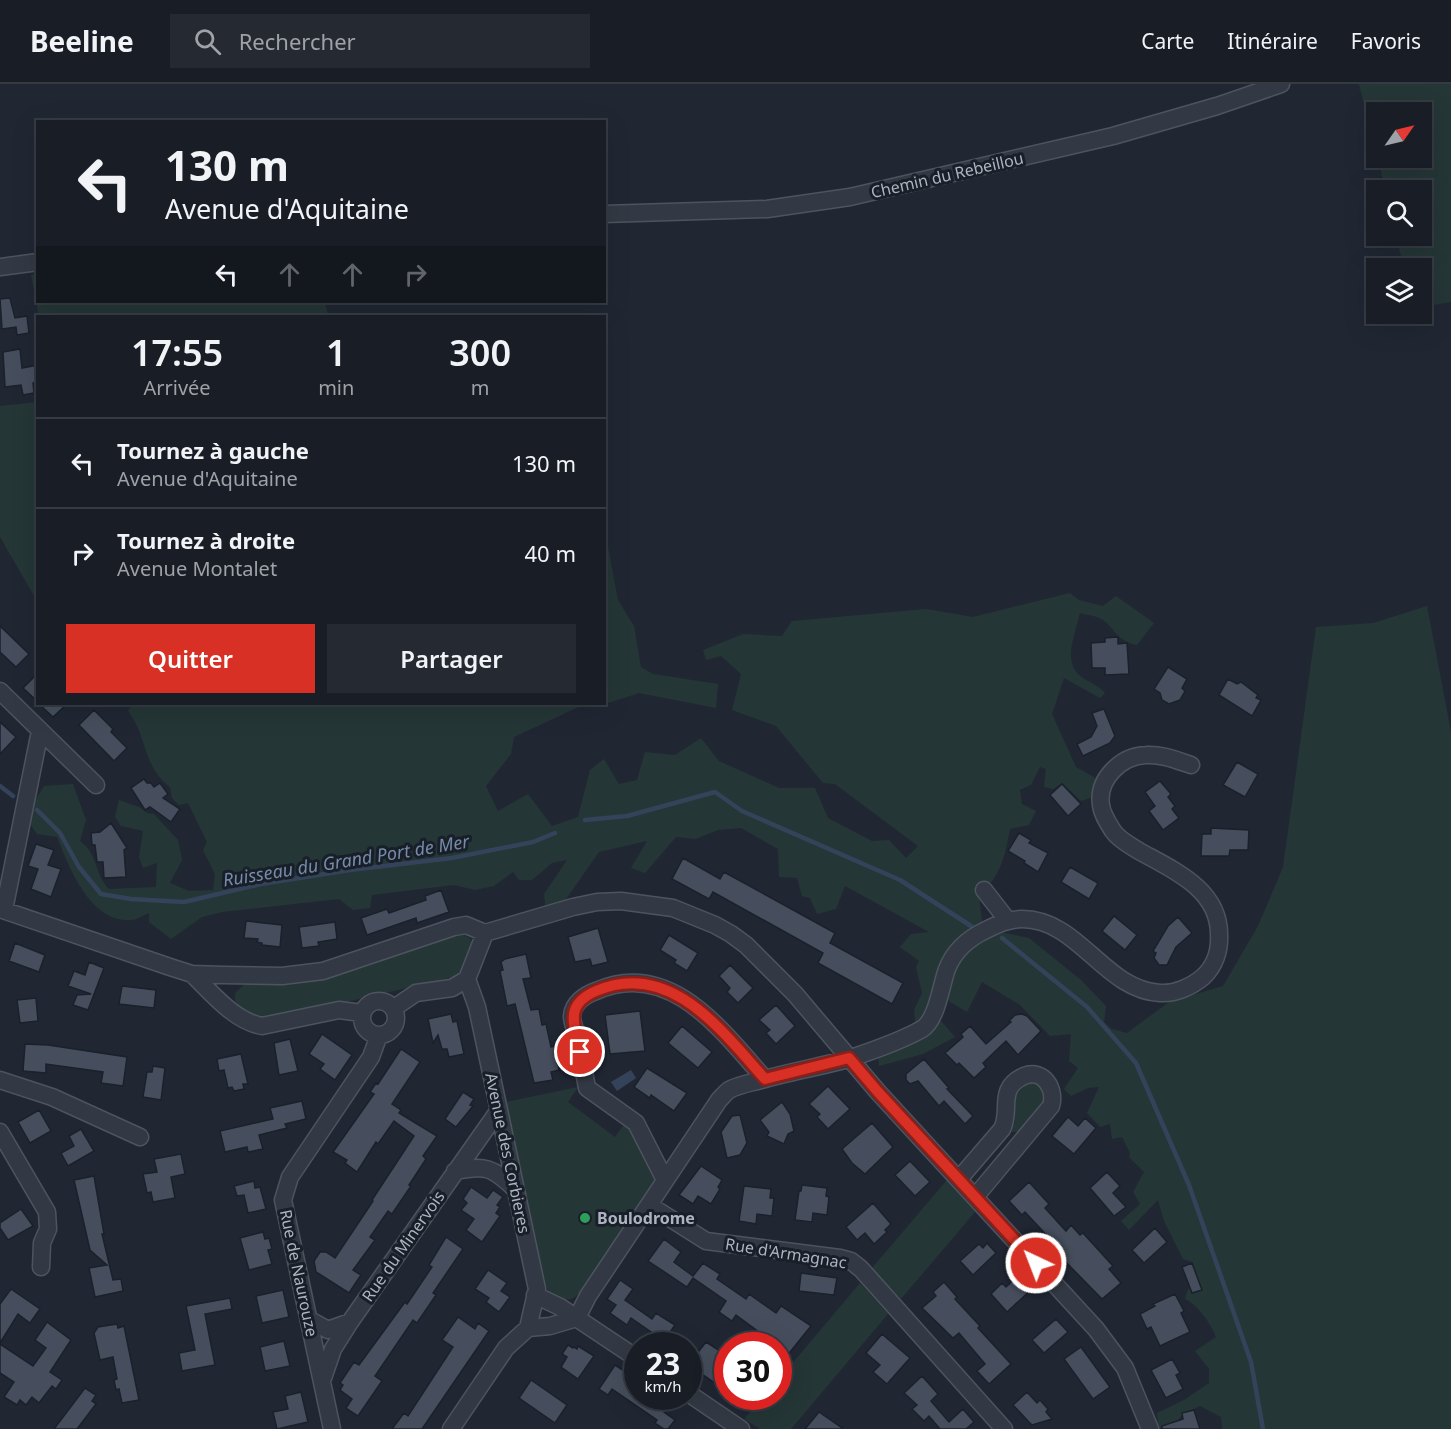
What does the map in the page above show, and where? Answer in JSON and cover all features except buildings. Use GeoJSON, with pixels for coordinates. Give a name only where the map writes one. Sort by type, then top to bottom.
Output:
{"type":"FeatureCollection","features":[{"type":"Feature","properties":{"kind":"street","name":"Chemin du Rebeillou"},"geometry":{"type":"LineString","coordinates":[[606,214],[758,210],[850,197],[1113,136],[1281,84]]}},
{"type":"Feature","properties":{"kind":"street"},"geometry":{"type":"LineString","coordinates":[[0,267],[36,262]]}},
{"type":"Feature","properties":{"kind":"street"},"geometry":{"type":"LineString","coordinates":[[0,691],[96,785]]}},
{"type":"Feature","properties":{"kind":"street"},"geometry":{"type":"LineString","coordinates":[[40,730],[2,909],[192,974],[247,976],[305,974],[343,966],[454,927],[466,925],[485,933],[597,902],[642,902],[673,908],[715,925],[747,945],[795,994],[878,1092],[1096,1329],[1130,1378],[1150,1429]]}},
{"type":"Feature","properties":{"kind":"street"},"geometry":{"type":"LineString","coordinates":[[451,1429],[506,1348],[528,1328],[550,1326],[578,1318],[588,1296],[719,1100],[728,1091],[765,1079],[849,1058],[928,1026],[948,968],[957,952],[977,934],[1008,921],[1026,919],[1047,923],[1061,930],[1124,982],[1151,993],[1164,994],[1179,991],[1194,984],[1205,975],[1219,950],[1220,938],[1219,925],[1210,902],[1202,891],[1186,878],[1115,834],[1106,820],[1101,804],[1102,790],[1108,777],[1117,766],[1130,758],[1144,754],[1162,755],[1191,765]]}},
{"type":"Feature","properties":{"kind":"street"},"geometry":{"type":"LineString","coordinates":[[984,890],[1008,921]]}},
{"type":"Feature","properties":{"kind":"street"},"geometry":{"type":"LineString","coordinates":[[394,1008],[416,993],[452,987],[467,980],[485,933]]}},
{"type":"Feature","properties":{"kind":"street"},"geometry":{"type":"LineString","coordinates":[[192,974],[240,1018],[250,1024],[262,1026],[339,1010],[362,1013]]}},
{"type":"Feature","properties":{"kind":"street","name":"Avenue des Corbieres"},"geometry":{"type":"LineString","coordinates":[[467,980],[477,1007],[537,1289],[528,1328]]}},
{"type":"Feature","properties":{"kind":"street"},"geometry":{"type":"LineString","coordinates":[[665,1180],[636,1123],[587,1088],[572,1016],[577,1004],[586,995],[620,982],[660,987],[698,1007],[765,1079]]}},
{"type":"Feature","properties":{"kind":"street"},"geometry":{"type":"LineString","coordinates":[[380,1000],[388,1002],[394,1008],[397,1017],[395,1026],[388,1033],[379,1035],[368,1031],[362,1019],[366,1006],[380,1000]]}},
{"type":"Feature","properties":{"kind":"street","name":"Rue de Naurouze"},"geometry":{"type":"LineString","coordinates":[[332,1429],[283,1200],[290,1177],[371,1058],[379,1035]]}},
{"type":"Feature","properties":{"kind":"street"},"geometry":{"type":"LineString","coordinates":[[959,1179],[1002,1129],[1006,1120],[1007,1092],[1024,1076],[1033,1074],[1041,1076],[1053,1090],[1054,1099],[1051,1106],[975,1197]]}},
{"type":"Feature","properties":{"kind":"street"},"geometry":{"type":"LineString","coordinates":[[0,1080],[52,1097],[140,1137]]}},
{"type":"Feature","properties":{"kind":"street","name":"Rue du Minervois"},"geometry":{"type":"LineString","coordinates":[[322,1382],[333,1349],[350,1322],[499,1110]]}},
{"type":"Feature","properties":{"kind":"street"},"geometry":{"type":"LineString","coordinates":[[0,1132],[47,1212],[48,1229],[42,1243],[41,1267]]}},
{"type":"Feature","properties":{"kind":"street"},"geometry":{"type":"LineString","coordinates":[[455,1170],[479,1167],[498,1173],[515,1189]]}},
{"type":"Feature","properties":{"kind":"street","name":"Rue d'Armagnac"},"geometry":{"type":"LineString","coordinates":[[649,1205],[706,1241],[851,1261],[861,1269],[1004,1429]]}},
{"type":"Feature","properties":{"kind":"street"},"geometry":{"type":"LineString","coordinates":[[535,1295],[578,1318],[624,1349]]}},
{"type":"Feature","properties":{"kind":"street"},"geometry":{"type":"LineString","coordinates":[[310,1320],[328,1330],[350,1322]]}},
{"type":"Feature","properties":{"kind":"street"},"geometry":{"type":"LineString","coordinates":[[702,1403],[741,1429]]}},
{"type":"Feature","properties":{"kind":"shaded area"},"geometry":{"type":"Polygon","coordinates":[[[1359,84],[1451,84],[1451,302],[1432,305],[1432,258],[1402,258],[1398,246],[1432,246],[1432,180],[1383,180],[1380,168],[1432,168],[1432,102],[1366,102],[1366,112],[1359,84]]]}},
{"type":"Feature","properties":{"kind":"shaded area"},"geometry":{"type":"Polygon","coordinates":[[[36,274],[36,301],[31,275],[36,274]]]}},
{"type":"Feature","properties":{"kind":"shaded area"},"geometry":{"type":"Polygon","coordinates":[[[36,303],[325,303],[328,315],[39,315],[36,303]]]}},
{"type":"Feature","properties":{"kind":"shaded area"},"geometry":{"type":"Polygon","coordinates":[[[36,402],[36,599],[0,537],[0,406],[36,402]]]}},
{"type":"Feature","properties":{"kind":"shaded area"},"geometry":{"type":"Polygon","coordinates":[[[606,535],[618,600],[634,626],[641,667],[653,674],[718,684],[716,708],[639,693],[606,704],[606,535]]]}},
{"type":"Feature","properties":{"kind":"shaded area"},"geometry":{"type":"Polygon","coordinates":[[[1070,593],[1079,600],[1103,606],[1116,596],[1154,623],[1137,645],[1125,641],[1101,619],[1080,613],[1072,645],[1071,661],[1078,674],[1105,693],[1100,698],[1064,678],[1052,714],[1076,767],[1099,780],[1093,797],[1081,801],[1062,783],[1053,789],[1044,787],[1046,769],[1040,767],[1031,785],[1020,790],[1022,804],[1036,811],[1029,825],[1010,829],[1001,865],[979,895],[982,921],[1001,932],[1029,938],[1081,980],[1106,1006],[1104,1022],[1112,1029],[1127,1033],[1169,1002],[1223,986],[1258,926],[1283,867],[1316,627],[1373,623],[1427,606],[1451,732],[1451,1429],[1222,1429],[1221,1417],[1200,1406],[1183,1414],[1171,1429],[1158,1428],[1157,1413],[1184,1400],[1209,1383],[1209,1369],[1195,1351],[1216,1337],[1204,1315],[1185,1299],[1188,1289],[1202,1289],[1192,1262],[1183,1259],[1164,1221],[1158,1200],[1129,1230],[1121,1221],[1140,1204],[1133,1192],[1144,1172],[1129,1157],[1130,1153],[1122,1137],[1112,1139],[1110,1124],[1100,1127],[1087,1113],[1099,1087],[1088,1088],[1071,1096],[1064,1089],[1078,1068],[1069,1061],[1071,1034],[1050,1036],[1020,1005],[982,982],[967,1012],[950,1002],[936,980],[930,1008],[955,1037],[923,1054],[879,1066],[878,1056],[916,1028],[914,1010],[922,993],[916,967],[919,961],[900,947],[911,934],[929,932],[845,886],[836,909],[817,914],[810,898],[802,896],[797,878],[779,877],[778,849],[741,828],[718,830],[696,839],[676,837],[645,873],[631,868],[647,841],[599,852],[562,905],[546,912],[544,894],[567,860],[552,863],[532,880],[519,880],[513,872],[494,886],[475,890],[454,885],[372,895],[370,908],[353,910],[339,899],[222,912],[202,917],[171,939],[149,922],[149,913],[131,920],[117,919],[104,913],[83,891],[57,837],[37,834],[25,817],[44,786],[73,784],[86,820],[80,841],[94,858],[104,883],[109,889],[156,887],[157,863],[143,868],[139,857],[143,831],[121,826],[115,817],[119,800],[139,807],[147,813],[154,814],[178,840],[182,860],[170,883],[189,891],[213,890],[215,874],[203,850],[207,842],[188,803],[179,805],[172,798],[170,787],[154,770],[139,730],[128,711],[131,705],[583,705],[514,737],[511,754],[486,786],[498,811],[528,794],[552,826],[578,817],[590,770],[604,759],[619,784],[637,780],[645,752],[675,755],[701,738],[719,761],[779,788],[815,788],[828,818],[872,841],[889,840],[906,858],[918,846],[835,784],[823,783],[776,726],[732,710],[741,674],[721,656],[706,660],[703,650],[743,634],[782,636],[792,621],[926,609],[973,617],[1070,593]]]}},
{"type":"Feature","properties":{"kind":"shaded area"},"geometry":{"type":"Polygon","coordinates":[[[461,933],[471,939],[472,944],[465,965],[455,977],[263,1021],[243,1010],[236,1003],[236,992],[245,984],[461,933]]]}},
{"type":"Feature","properties":{"kind":"shaded area"},"geometry":{"type":"Polygon","coordinates":[[[1036,1082],[1049,1095],[1022,1132],[1010,1132],[1015,1122],[1013,1099],[1026,1084],[1036,1082]]]}},
{"type":"Feature","properties":{"kind":"shaded area"},"geometry":{"type":"Polygon","coordinates":[[[578,1087],[568,1102],[615,1137],[626,1122],[634,1128],[655,1176],[655,1183],[579,1294],[565,1300],[556,1298],[546,1286],[506,1102],[578,1087]]]}},
{"type":"Feature","properties":{"kind":"shaded area"},"geometry":{"type":"Polygon","coordinates":[[[947,1180],[975,1212],[901,1299],[872,1268],[947,1180]]]}},
{"type":"Feature","properties":{"kind":"shaded area"},"geometry":{"type":"Polygon","coordinates":[[[860,1283],[888,1314],[791,1429],[760,1429],[744,1419],[752,1410],[792,1410],[792,1364],[860,1283]]]}},
{"type":"Feature","properties":{"kind":"water"},"geometry":{"type":"Polygon","coordinates":[[[631,1070],[636,1078],[617,1091],[611,1082],[631,1070]]]}},
{"type":"Feature","properties":{"kind":"waterway","name":"Ruisseau du Grand Port de Mer"},"geometry":{"type":"LineString","coordinates":[[0,786],[13,796]]}},
{"type":"Feature","properties":{"kind":"waterway","name":"Ruisseau du Grand Port de Mer"},"geometry":{"type":"LineString","coordinates":[[585,820],[627,816],[715,792],[742,811],[900,880],[971,926]]}},
{"type":"Feature","properties":{"kind":"waterway","name":"Ruisseau du Grand Port de Mer"},"geometry":{"type":"LineString","coordinates":[[37,810],[60,833],[79,867],[101,894],[131,899],[184,902],[261,884],[350,870],[452,858],[533,842],[555,833]]}},
{"type":"Feature","properties":{"kind":"waterway","name":"Ruisseau du Grand Port de Mer"},"geometry":{"type":"LineString","coordinates":[[1002,938],[1087,1007],[1136,1063],[1189,1185],[1251,1362],[1263,1429]]}},
{"type":"Feature","properties":{"kind":"place","name":"Boulodrome"},"geometry":{"type":"Point","coordinates":[585,1218]}},
{"type":"Feature","properties":{"kind":"route"},"geometry":{"type":"LineString","coordinates":[[580,1052],[572,1016],[577,1004],[586,995],[620,982],[660,987],[698,1007],[765,1079],[849,1058],[1036,1263]]}}]}
